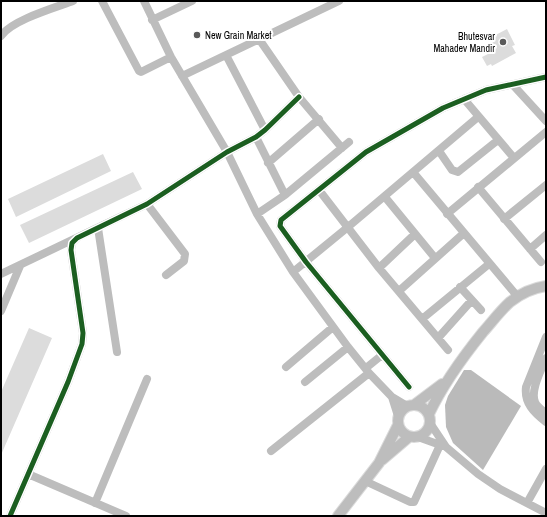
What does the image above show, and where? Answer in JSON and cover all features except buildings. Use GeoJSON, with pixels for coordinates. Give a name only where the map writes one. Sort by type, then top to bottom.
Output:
{"type":"FeatureCollection","features":[{"type":"Feature","properties":{"kind":"main road"},"geometry":{"type":"LineString","coordinates":[[379,463],[414,437],[426,432],[445,382],[473,343],[498,314],[510,302],[518,297],[532,289],[546,286]]}},
{"type":"Feature","properties":{"kind":"main road"},"geometry":{"type":"LineString","coordinates":[[338,516],[379,463],[403,408],[445,382]]}},
{"type":"Feature","properties":{"kind":"main road"},"geometry":{"type":"LineString","coordinates":[[410,405],[422,407],[430,419]]}},
{"type":"Feature","properties":{"kind":"main road"},"geometry":{"type":"LineString","coordinates":[[398,421],[400,430],[414,437]]}},
{"type":"Feature","properties":{"kind":"street"},"geometry":{"type":"LineString","coordinates":[[1,36],[8,28],[18,22],[73,1]]}},
{"type":"Feature","properties":{"kind":"street"},"geometry":{"type":"LineString","coordinates":[[102,1],[139,71],[141,72],[171,57]]}},
{"type":"Feature","properties":{"kind":"street"},"geometry":{"type":"LineString","coordinates":[[144,1],[171,57],[227,152],[257,214],[293,272],[348,347],[368,370],[392,397],[410,405]]}},
{"type":"Feature","properties":{"kind":"street"},"geometry":{"type":"LineString","coordinates":[[152,20],[192,1]]}},
{"type":"Feature","properties":{"kind":"street"},"geometry":{"type":"LineString","coordinates":[[182,76],[260,39],[325,4],[339,1]]}},
{"type":"Feature","properties":{"kind":"street"},"geometry":{"type":"LineString","coordinates":[[260,39],[299,97],[342,148]]}},
{"type":"Feature","properties":{"kind":"street"},"geometry":{"type":"LineString","coordinates":[[226,56],[265,130]]}},
{"type":"Feature","properties":{"kind":"street"},"geometry":{"type":"LineString","coordinates":[[409,387],[306,262],[280,223],[284,217],[366,152],[443,108],[486,90],[546,77]]}},
{"type":"Feature","properties":{"kind":"street"},"geometry":{"type":"LineString","coordinates":[[513,85],[546,121]]}},
{"type":"Feature","properties":{"kind":"street"},"geometry":{"type":"LineString","coordinates":[[1,274],[147,204],[227,152],[256,137],[299,97]]}},
{"type":"Feature","properties":{"kind":"street"},"geometry":{"type":"LineString","coordinates":[[464,99],[514,158]]}},
{"type":"Feature","properties":{"kind":"street"},"geometry":{"type":"LineString","coordinates":[[293,272],[478,117]]}},
{"type":"Feature","properties":{"kind":"street"},"geometry":{"type":"LineString","coordinates":[[268,163],[319,119]]}},
{"type":"Feature","properties":{"kind":"street"},"geometry":{"type":"LineString","coordinates":[[447,214],[546,132]]}},
{"type":"Feature","properties":{"kind":"street"},"geometry":{"type":"LineString","coordinates":[[256,137],[285,195]]}},
{"type":"Feature","properties":{"kind":"street"},"geometry":{"type":"LineString","coordinates":[[439,151],[452,170],[458,172],[498,140]]}},
{"type":"Feature","properties":{"kind":"street"},"geometry":{"type":"LineString","coordinates":[[257,214],[285,195],[349,142]]}},
{"type":"Feature","properties":{"kind":"street"},"geometry":{"type":"LineString","coordinates":[[413,172],[518,297]]}},
{"type":"Feature","properties":{"kind":"street"},"geometry":{"type":"LineString","coordinates":[[504,219],[546,185]]}},
{"type":"Feature","properties":{"kind":"street"},"geometry":{"type":"LineString","coordinates":[[478,187],[541,262]]}},
{"type":"Feature","properties":{"kind":"street"},"geometry":{"type":"LineString","coordinates":[[319,190],[379,268],[448,350]]}},
{"type":"Feature","properties":{"kind":"street"},"geometry":{"type":"LineString","coordinates":[[385,196],[435,258]]}},
{"type":"Feature","properties":{"kind":"street"},"geometry":{"type":"LineString","coordinates":[[147,204],[185,254],[184,261],[166,275]]}},
{"type":"Feature","properties":{"kind":"street"},"geometry":{"type":"LineString","coordinates":[[98,228],[117,352]]}},
{"type":"Feature","properties":{"kind":"street"},"geometry":{"type":"LineString","coordinates":[[399,291],[464,233]]}},
{"type":"Feature","properties":{"kind":"street"},"geometry":{"type":"LineString","coordinates":[[379,268],[415,234]]}},
{"type":"Feature","properties":{"kind":"street"},"geometry":{"type":"LineString","coordinates":[[530,248],[546,235]]}},
{"type":"Feature","properties":{"kind":"street"},"geometry":{"type":"LineString","coordinates":[[10,516],[68,382],[82,344],[83,333],[71,250],[72,244],[77,238]]}},
{"type":"Feature","properties":{"kind":"street"},"geometry":{"type":"LineString","coordinates":[[422,319],[489,264]]}},
{"type":"Feature","properties":{"kind":"street"},"geometry":{"type":"LineString","coordinates":[[1,311],[20,266]]}},
{"type":"Feature","properties":{"kind":"street"},"geometry":{"type":"LineString","coordinates":[[460,287],[480,310]]}},
{"type":"Feature","properties":{"kind":"street"},"geometry":{"type":"LineString","coordinates":[[438,338],[472,300]]}},
{"type":"Feature","properties":{"kind":"street"},"geometry":{"type":"LineString","coordinates":[[286,367],[333,327]]}},
{"type":"Feature","properties":{"kind":"street"},"geometry":{"type":"LineString","coordinates":[[546,337],[544,348],[526,386],[527,399],[531,408],[546,422]]}},
{"type":"Feature","properties":{"kind":"street"},"geometry":{"type":"LineString","coordinates":[[305,382],[348,347]]}},
{"type":"Feature","properties":{"kind":"street"},"geometry":{"type":"LineString","coordinates":[[271,451],[368,370],[382,355]]}},
{"type":"Feature","properties":{"kind":"street"},"geometry":{"type":"LineString","coordinates":[[546,358],[535,386],[534,399],[535,403],[546,413]]}},
{"type":"Feature","properties":{"kind":"street"},"geometry":{"type":"LineString","coordinates":[[95,502],[147,379]]}},
{"type":"Feature","properties":{"kind":"street"},"geometry":{"type":"LineString","coordinates":[[392,397],[398,421]]}},
{"type":"Feature","properties":{"kind":"street"},"geometry":{"type":"LineString","coordinates":[[430,419],[443,446]]}},
{"type":"Feature","properties":{"kind":"street"},"geometry":{"type":"LineString","coordinates":[[414,437],[443,446],[493,485],[546,513]]}},
{"type":"Feature","properties":{"kind":"street"},"geometry":{"type":"LineString","coordinates":[[365,481],[410,502],[414,502],[443,446]]}},
{"type":"Feature","properties":{"kind":"street"},"geometry":{"type":"LineString","coordinates":[[527,503],[546,469]]}},
{"type":"Feature","properties":{"kind":"street"},"geometry":{"type":"LineString","coordinates":[[28,474],[126,516]]}},
{"type":"Feature","properties":{"kind":"shaded area"},"geometry":{"type":"Polygon","coordinates":[[[464,370],[471,370],[521,406],[483,470],[453,443],[446,427],[445,405],[448,396],[464,370]]]}},
{"type":"Feature","properties":{"kind":"cycle path"},"geometry":{"type":"LineString","coordinates":[[409,387],[306,262],[280,226],[281,220],[366,152],[443,108],[486,90],[546,77]]}},
{"type":"Feature","properties":{"kind":"cycle path"},"geometry":{"type":"LineString","coordinates":[[10,516],[68,382],[82,344],[83,333],[71,250],[72,243],[77,238],[147,204],[227,152],[256,137],[299,97]]}},
{"type":"Feature","properties":{"kind":"place","name":"New Grain Market"},"geometry":{"type":"Point","coordinates":[197,35]}},
{"type":"Feature","properties":{"kind":"place","name":"Bhutesvar Mahadev Mandir"},"geometry":{"type":"Point","coordinates":[503,42]}}]}
